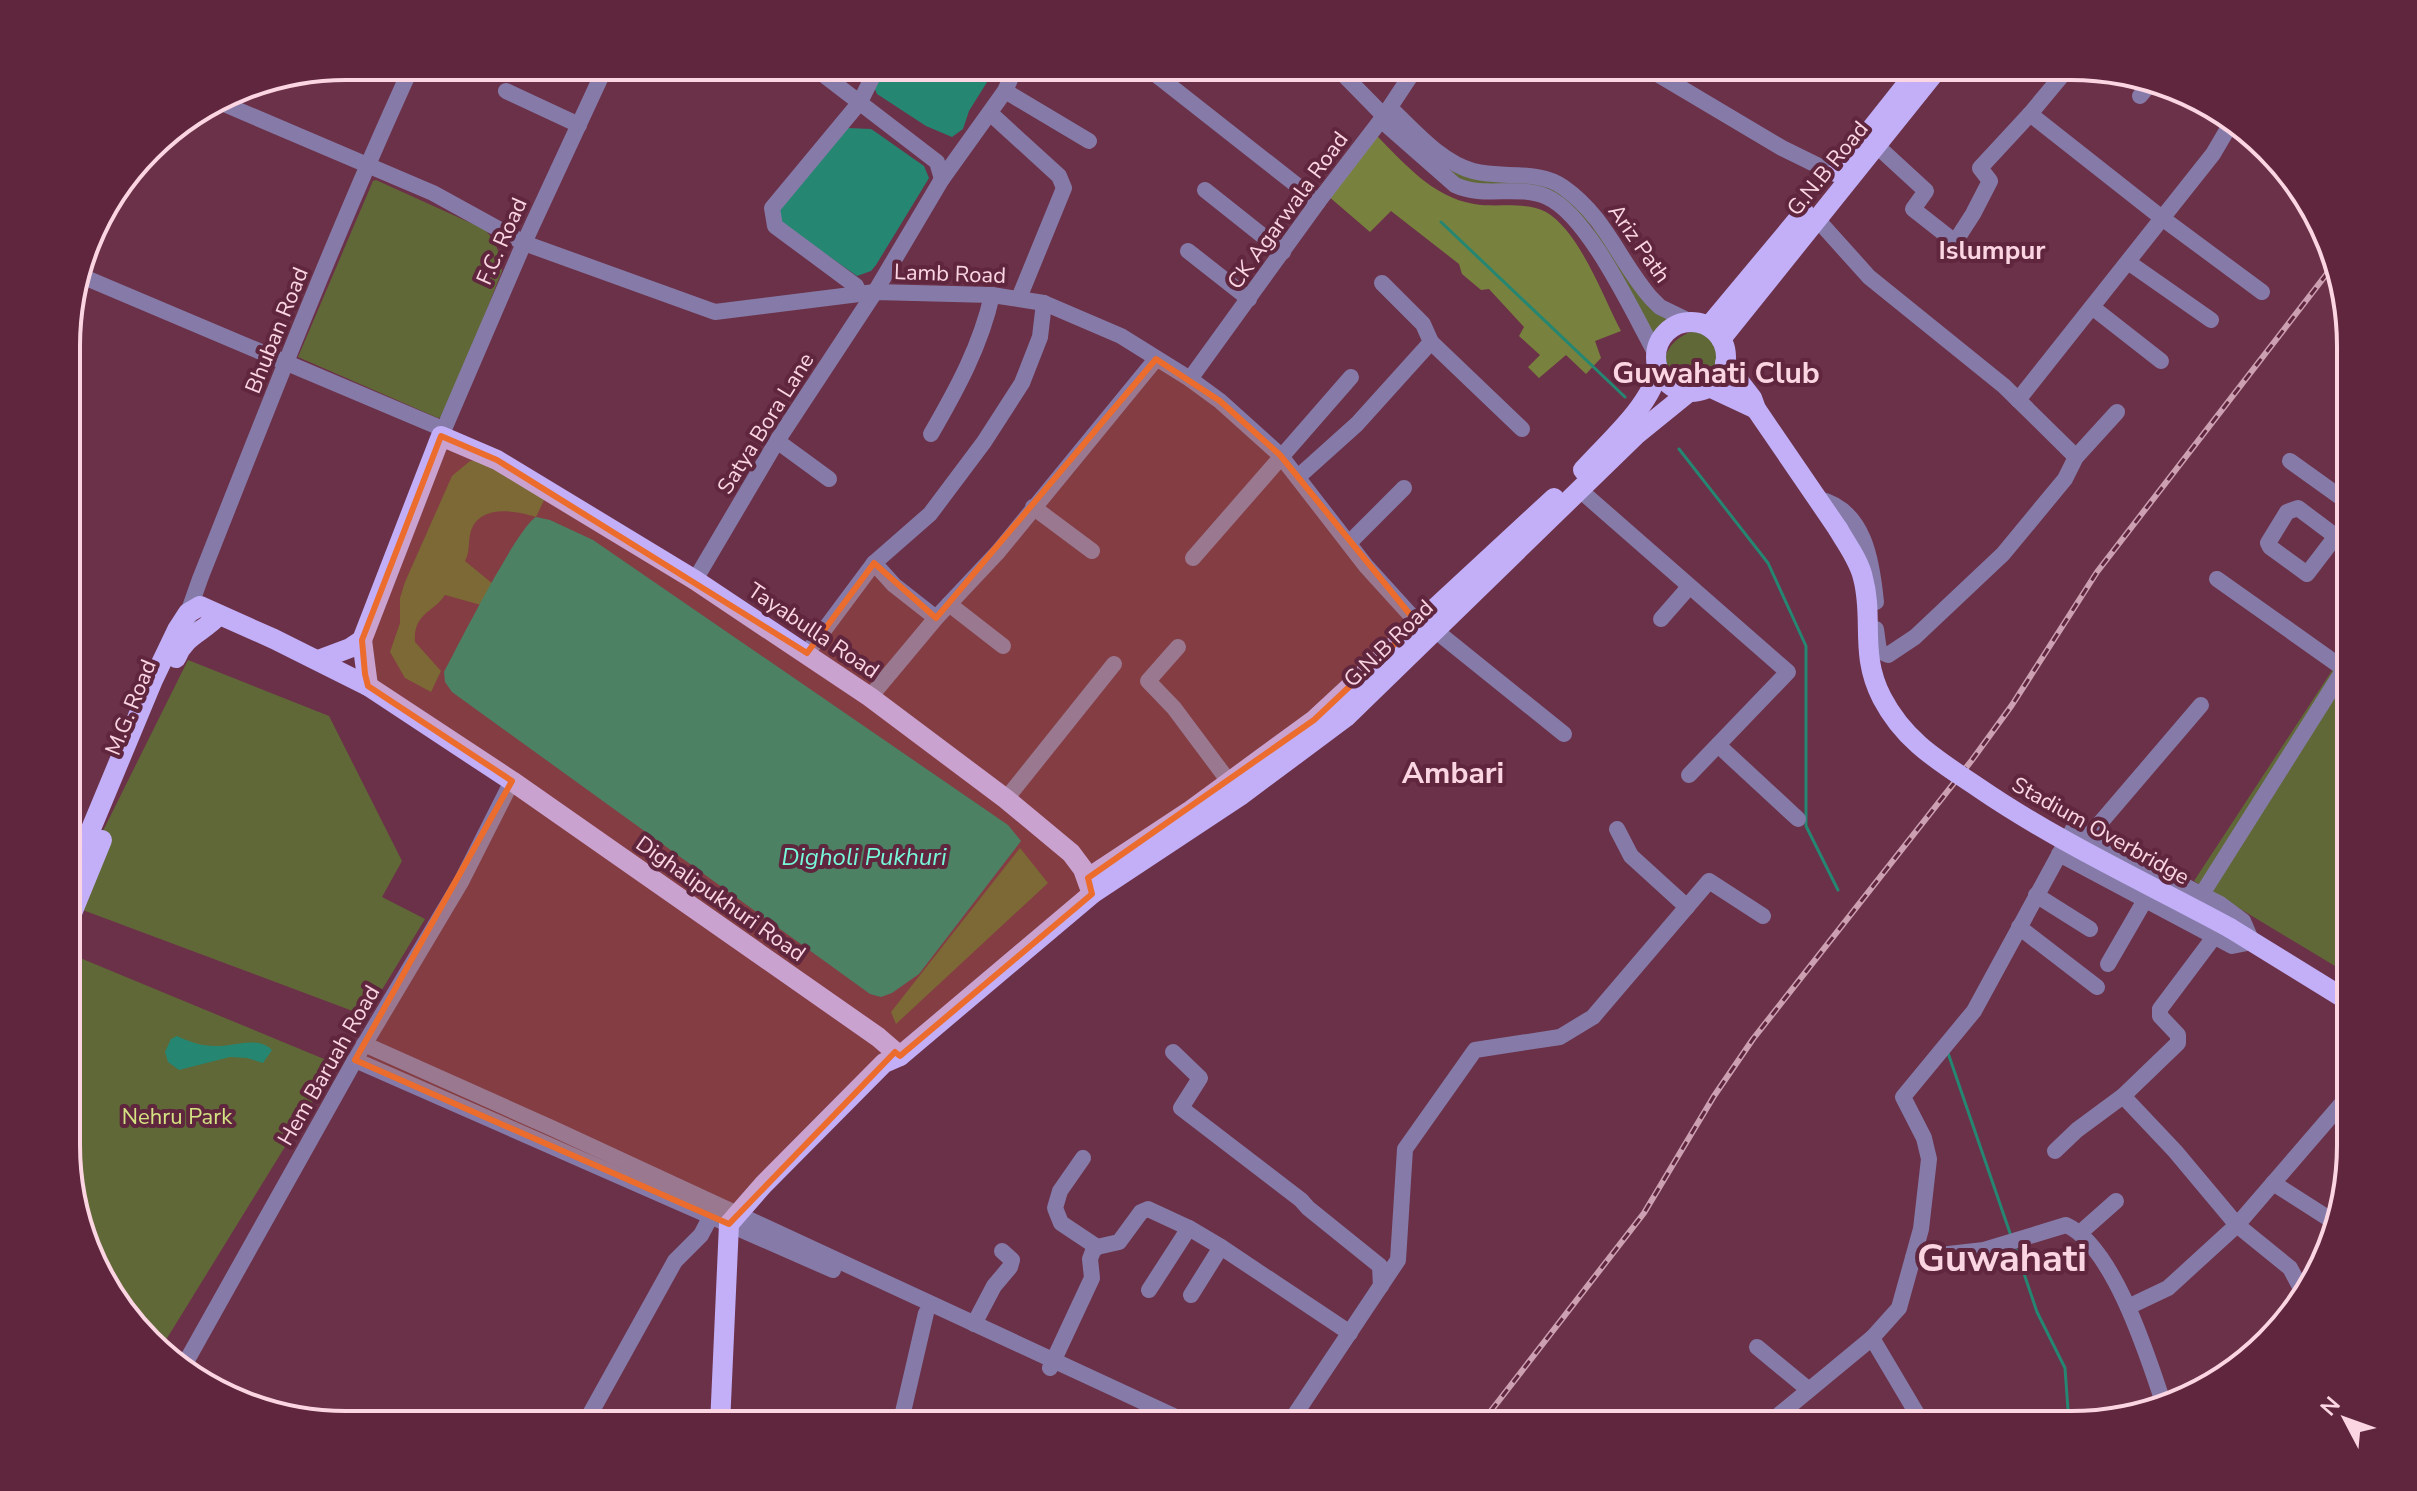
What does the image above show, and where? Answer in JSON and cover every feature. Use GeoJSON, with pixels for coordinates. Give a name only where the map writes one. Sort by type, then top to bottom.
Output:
{"type":"FeatureCollection","features":[{"type":"Feature","properties":{"kind":"main road","name":"G.N.B Road"},"geometry":{"type":"LineString","coordinates":[[1707,329],[1910,80]]}},
{"type":"Feature","properties":{"kind":"main road","name":"G.N.B Road"},"geometry":{"type":"LineString","coordinates":[[1707,329],[1816,218],[1929,80]]}},
{"type":"Feature","properties":{"kind":"main road"},"geometry":{"type":"LineString","coordinates":[[1682,323],[1707,329],[1725,349],[1725,363],[1718,380],[1709,387],[1689,392],[1670,385],[1657,361],[1665,333],[1682,323]]}},
{"type":"Feature","properties":{"kind":"main road","name":"G.N.B Road"},"geometry":{"type":"LineString","coordinates":[[1090,886],[1240,796],[1346,717],[1581,473],[1644,402],[1654,386],[1657,361]]}},
{"type":"Feature","properties":{"kind":"main road","name":"Stadium Overbridge"},"geometry":{"type":"LineString","coordinates":[[1725,363],[1752,398],[1756,409],[1857,560],[1864,579],[1868,655],[1880,694],[1898,724],[1915,744],[2030,823],[2222,933],[2252,942],[2336,993]]}},
{"type":"Feature","properties":{"kind":"main road"},"geometry":{"type":"LineString","coordinates":[[1709,387],[1756,409]]}},
{"type":"Feature","properties":{"kind":"main road","name":"G.N.B Road"},"geometry":{"type":"LineString","coordinates":[[1090,886],[1314,720],[1428,630],[1581,491],[1651,422],[1689,392]]}},
{"type":"Feature","properties":{"kind":"main road"},"geometry":{"type":"LineString","coordinates":[[368,686],[362,640],[442,433]]}},
{"type":"Feature","properties":{"kind":"main road","name":"Tayabulla Road"},"geometry":{"type":"LineString","coordinates":[[442,433],[497,460],[695,580],[870,697],[1006,799],[1071,853],[1090,886]]}},
{"type":"Feature","properties":{"kind":"main road"},"geometry":{"type":"LineString","coordinates":[[80,855],[177,630],[188,613],[200,606],[219,615]]}},
{"type":"Feature","properties":{"kind":"main road","name":"M.G. Road"},"geometry":{"type":"LineString","coordinates":[[80,893],[180,647],[219,615]]}},
{"type":"Feature","properties":{"kind":"main road","name":"Dighalipukhuri Road"},"geometry":{"type":"LineString","coordinates":[[219,615],[368,686],[512,781],[891,1056]]}},
{"type":"Feature","properties":{"kind":"main road"},"geometry":{"type":"LineString","coordinates":[[318,660],[362,640]]}},
{"type":"Feature","properties":{"kind":"main road"},"geometry":{"type":"LineString","coordinates":[[720,1411],[726,1218],[891,1056],[1090,886]]}},
{"type":"Feature","properties":{"kind":"street","name":"Bhuban Road"},"geometry":{"type":"LineString","coordinates":[[188,613],[366,166],[406,80]]}},
{"type":"Feature","properties":{"kind":"street","name":"F.C. Road"},"geometry":{"type":"LineString","coordinates":[[442,433],[524,243],[600,80]]}},
{"type":"Feature","properties":{"kind":"street"},"geometry":{"type":"LineString","coordinates":[[831,80],[937,162],[942,179]]}},
{"type":"Feature","properties":{"kind":"street"},"geometry":{"type":"LineString","coordinates":[[867,293],[775,226],[772,208],[860,102],[871,80]]}},
{"type":"Feature","properties":{"kind":"street","name":"Satya Bora Lane"},"geometry":{"type":"LineString","coordinates":[[695,580],[867,293],[1010,80]]}},
{"type":"Feature","properties":{"kind":"street"},"geometry":{"type":"LineString","coordinates":[[1163,80],[1318,202]]}},
{"type":"Feature","properties":{"kind":"street"},"geometry":{"type":"LineString","coordinates":[[1349,80],[1385,115]]}},
{"type":"Feature","properties":{"kind":"street","name":"CK Agarwala Road"},"geometry":{"type":"LineString","coordinates":[[1190,379],[1408,80]]}},
{"type":"Feature","properties":{"kind":"street"},"geometry":{"type":"LineString","coordinates":[[1668,80],[1782,148],[1835,174]]}},
{"type":"Feature","properties":{"kind":"street"},"geometry":{"type":"LineString","coordinates":[[1877,146],[1926,191],[1913,209],[1955,242],[1990,181],[1980,168],[2058,80]]}},
{"type":"Feature","properties":{"kind":"street"},"geometry":{"type":"LineString","coordinates":[[2140,96],[2144,90]]}},
{"type":"Feature","properties":{"kind":"street"},"geometry":{"type":"LineString","coordinates":[[506,91],[579,125]]}},
{"type":"Feature","properties":{"kind":"street"},"geometry":{"type":"LineString","coordinates":[[1005,91],[1089,141]]}},
{"type":"Feature","properties":{"kind":"street","name":"Lamb Road"},"geometry":{"type":"LineString","coordinates":[[229,106],[433,193],[524,243],[715,312],[867,293],[992,295],[1044,303],[1121,336],[1220,401],[1280,455],[1349,543],[1428,630],[1564,734]]}},
{"type":"Feature","properties":{"kind":"street"},"geometry":{"type":"LineString","coordinates":[[990,113],[1059,176],[1064,188],[1059,207],[1019,298]]}},
{"type":"Feature","properties":{"kind":"street"},"geometry":{"type":"LineString","coordinates":[[2030,114],[2262,292]]}},
{"type":"Feature","properties":{"kind":"street","name":"Ariz Path"},"geometry":{"type":"LineString","coordinates":[[1385,115],[1457,165],[1488,174],[1540,177],[1564,187],[1607,230],[1660,307],[1707,329]]}},
{"type":"Feature","properties":{"kind":"street","name":"Ariz Path"},"geometry":{"type":"LineString","coordinates":[[1385,115],[1455,185],[1466,191],[1519,192],[1547,197],[1572,216],[1593,243],[1657,361]]}},
{"type":"Feature","properties":{"kind":"street"},"geometry":{"type":"LineString","coordinates":[[2018,400],[2213,154],[2227,131]]}},
{"type":"Feature","properties":{"kind":"street"},"geometry":{"type":"LineString","coordinates":[[937,162],[956,158]]}},
{"type":"Feature","properties":{"kind":"street"},"geometry":{"type":"LineString","coordinates":[[1205,190],[1283,252]]}},
{"type":"Feature","properties":{"kind":"street"},"geometry":{"type":"LineString","coordinates":[[1816,218],[1869,277],[2018,400],[2076,457]]}},
{"type":"Feature","properties":{"kind":"street"},"geometry":{"type":"LineString","coordinates":[[1188,251],[1249,299]]}},
{"type":"Feature","properties":{"kind":"street"},"geometry":{"type":"LineString","coordinates":[[2128,262],[2211,320]]}},
{"type":"Feature","properties":{"kind":"street"},"geometry":{"type":"LineString","coordinates":[[89,279],[442,433]]}},
{"type":"Feature","properties":{"kind":"street"},"geometry":{"type":"LineString","coordinates":[[1382,283],[1423,324],[1431,342],[1522,429]]}},
{"type":"Feature","properties":{"kind":"street"},"geometry":{"type":"LineString","coordinates":[[931,434],[962,379],[987,321],[992,295]]}},
{"type":"Feature","properties":{"kind":"street"},"geometry":{"type":"LineString","coordinates":[[807,653],[874,563],[930,514],[984,442],[1022,383],[1040,337],[1044,303]]}},
{"type":"Feature","properties":{"kind":"street"},"geometry":{"type":"LineString","coordinates":[[2092,307],[2161,361]]}},
{"type":"Feature","properties":{"kind":"street"},"geometry":{"type":"LineString","coordinates":[[1298,477],[1357,424],[1431,342]]}},
{"type":"Feature","properties":{"kind":"street"},"geometry":{"type":"LineString","coordinates":[[870,697],[936,618],[998,552],[1156,359]]}},
{"type":"Feature","properties":{"kind":"street"},"geometry":{"type":"LineString","coordinates":[[1193,558],[1351,377]]}},
{"type":"Feature","properties":{"kind":"street"},"geometry":{"type":"LineString","coordinates":[[1819,499],[1838,506],[1860,531],[1867,546],[1876,602],[1876,641],[1879,651],[1888,655],[1915,637],[2003,554],[2065,479],[2076,457],[2117,412]]}},
{"type":"Feature","properties":{"kind":"street"},"geometry":{"type":"LineString","coordinates":[[777,441],[829,479]]}},
{"type":"Feature","properties":{"kind":"street"},"geometry":{"type":"LineString","coordinates":[[2290,461],[2336,494]]}},
{"type":"Feature","properties":{"kind":"street"},"geometry":{"type":"LineString","coordinates":[[1349,543],[1404,488]]}},
{"type":"Feature","properties":{"kind":"street"},"geometry":{"type":"LineString","coordinates":[[1581,491],[1788,672],[1689,775]]}},
{"type":"Feature","properties":{"kind":"street"},"geometry":{"type":"LineString","coordinates":[[1033,507],[1092,551]]}},
{"type":"Feature","properties":{"kind":"street"},"geometry":{"type":"LineString","coordinates":[[874,563],[894,585],[936,618]]}},
{"type":"Feature","properties":{"kind":"street"},"geometry":{"type":"LineString","coordinates":[[2217,579],[2336,657]]}},
{"type":"Feature","properties":{"kind":"street"},"geometry":{"type":"LineString","coordinates":[[1661,619],[1689,587]]}},
{"type":"Feature","properties":{"kind":"street"},"geometry":{"type":"LineString","coordinates":[[949,604],[1003,646]]}},
{"type":"Feature","properties":{"kind":"street"},"geometry":{"type":"LineString","coordinates":[[188,613],[189,637]]}},
{"type":"Feature","properties":{"kind":"street"},"geometry":{"type":"LineString","coordinates":[[1178,647],[1148,681],[1174,708],[1230,783]]}},
{"type":"Feature","properties":{"kind":"street"},"geometry":{"type":"LineString","coordinates":[[1006,799],[1114,664]]}},
{"type":"Feature","properties":{"kind":"street"},"geometry":{"type":"LineString","coordinates":[[2202,894],[2336,681]]}},
{"type":"Feature","properties":{"kind":"street"},"geometry":{"type":"LineString","coordinates":[[2089,836],[2201,705]]}},
{"type":"Feature","properties":{"kind":"street"},"geometry":{"type":"LineString","coordinates":[[1718,745],[1798,819]]}},
{"type":"Feature","properties":{"kind":"street","name":"Hem Baruah Road"},"geometry":{"type":"LineString","coordinates":[[188,1359],[364,1044],[461,882],[512,781]]}},
{"type":"Feature","properties":{"kind":"street"},"geometry":{"type":"LineString","coordinates":[[1617,829],[1631,856],[1687,907]]}},
{"type":"Feature","properties":{"kind":"street"},"geometry":{"type":"LineString","coordinates":[[1785,1410],[1872,1338],[1899,1308],[1921,1229],[1929,1159],[1924,1138],[1903,1097],[1974,1011],[2073,829],[2202,894],[2243,921],[2252,942]]}},
{"type":"Feature","properties":{"kind":"street"},"geometry":{"type":"LineString","coordinates":[[2055,1151],[2077,1130],[2123,1096],[2178,1043],[2178,1035],[2160,1016],[2160,1009],[2222,933],[2145,900],[2059,854]]}},
{"type":"Feature","properties":{"kind":"street"},"geometry":{"type":"LineString","coordinates":[[1298,1410],[1398,1260],[1405,1149],[1475,1050],[1560,1037],[1593,1017],[1709,881],[1763,916]]}},
{"type":"Feature","properties":{"kind":"street"},"geometry":{"type":"LineString","coordinates":[[2036,895],[2090,929]]}},
{"type":"Feature","properties":{"kind":"street"},"geometry":{"type":"LineString","coordinates":[[2108,964],[2145,900]]}},
{"type":"Feature","properties":{"kind":"street"},"geometry":{"type":"LineString","coordinates":[[2019,927],[2097,987]]}},
{"type":"Feature","properties":{"kind":"street"},"geometry":{"type":"LineString","coordinates":[[364,1044],[926,1313],[1159,1411]]}},
{"type":"Feature","properties":{"kind":"street"},"geometry":{"type":"LineString","coordinates":[[1173,1052],[1200,1078],[1181,1108],[1301,1200],[1380,1266],[1381,1288]]}},
{"type":"Feature","properties":{"kind":"street"},"geometry":{"type":"LineString","coordinates":[[355,1060],[974,1324],[1139,1411]]}},
{"type":"Feature","properties":{"kind":"street"},"geometry":{"type":"LineString","coordinates":[[2123,1096],[2175,1151],[2237,1225],[2290,1268],[2298,1283]]}},
{"type":"Feature","properties":{"kind":"street"},"geometry":{"type":"LineString","coordinates":[[2128,1307],[2168,1288],[2237,1225],[2336,1110]]}},
{"type":"Feature","properties":{"kind":"street"},"geometry":{"type":"LineString","coordinates":[[1083,1158],[1060,1191],[1055,1208],[1061,1223],[1097,1247]]}},
{"type":"Feature","properties":{"kind":"street"},"geometry":{"type":"LineString","coordinates":[[2273,1183],[2327,1217]]}},
{"type":"Feature","properties":{"kind":"street"},"geometry":{"type":"LineString","coordinates":[[2081,1232],[2116,1201]]}},
{"type":"Feature","properties":{"kind":"street"},"geometry":{"type":"LineString","coordinates":[[1052,1365],[1092,1278],[1091,1255],[1097,1247],[1119,1242],[1141,1212],[1148,1209],[1221,1247],[1350,1333]]}},
{"type":"Feature","properties":{"kind":"street"},"geometry":{"type":"LineString","coordinates":[[592,1411],[675,1261],[701,1235],[726,1218]]}},
{"type":"Feature","properties":{"kind":"street"},"geometry":{"type":"LineString","coordinates":[[1913,1258],[1984,1250],[2066,1225],[2081,1232],[2096,1250],[2128,1307],[2161,1395]]}},
{"type":"Feature","properties":{"kind":"street"},"geometry":{"type":"LineString","coordinates":[[1149,1290],[1189,1228]]}},
{"type":"Feature","properties":{"kind":"street"},"geometry":{"type":"LineString","coordinates":[[1191,1295],[1221,1247]]}},
{"type":"Feature","properties":{"kind":"street"},"geometry":{"type":"LineString","coordinates":[[974,1324],[994,1286],[1010,1267],[1012,1260],[1002,1251]]}},
{"type":"Feature","properties":{"kind":"street"},"geometry":{"type":"LineString","coordinates":[[903,1411],[926,1313]]}},
{"type":"Feature","properties":{"kind":"street"},"geometry":{"type":"LineString","coordinates":[[1872,1338],[1915,1410]]}},
{"type":"Feature","properties":{"kind":"street"},"geometry":{"type":"LineString","coordinates":[[1757,1347],[1809,1390]]}},
{"type":"Feature","properties":{"kind":"highlighted area"},"geometry":{"type":"Polygon","coordinates":[[[1156,359],[1220,401],[1280,455],[1417,623],[1314,720],[1088,878],[1092,894],[900,1056],[895,1052],[729,1224],[355,1060],[512,781],[368,686],[365,674],[362,640],[441,436],[497,460],[807,653],[874,563],[936,618],[1156,359]]]}},
{"type":"Feature","properties":{"kind":"green space"},"geometry":{"type":"Polygon","coordinates":[[[1398,119],[1437,154],[1533,182],[1570,197],[1671,319],[1653,336],[1609,263],[1592,227],[1562,197],[1546,189],[1462,182],[1398,119]]]}},
{"type":"Feature","properties":{"kind":"green space"},"geometry":{"type":"Polygon","coordinates":[[[376,180],[484,229],[499,254],[502,271],[445,416],[438,418],[298,357],[376,180]]]}},
{"type":"Feature","properties":{"kind":"green space"},"geometry":{"type":"Polygon","coordinates":[[[1694,331],[1714,340],[1719,348],[1720,360],[1701,384],[1683,388],[1667,377],[1664,362],[1674,342],[1694,331]]]}},
{"type":"Feature","properties":{"kind":"green space"},"geometry":{"type":"Polygon","coordinates":[[[470,461],[547,494],[536,517],[518,512],[497,512],[480,518],[474,525],[465,561],[493,584],[481,605],[445,595],[420,619],[415,642],[441,671],[431,692],[405,678],[390,652],[400,623],[400,598],[405,582],[452,476],[470,461]]]}},
{"type":"Feature","properties":{"kind":"green space"},"geometry":{"type":"Polygon","coordinates":[[[188,660],[329,716],[402,861],[382,897],[425,919],[366,1016],[80,909],[82,873],[188,660]]]}},
{"type":"Feature","properties":{"kind":"green space"},"geometry":{"type":"Polygon","coordinates":[[[2336,664],[2336,967],[2194,881],[2336,664]]]}},
{"type":"Feature","properties":{"kind":"green space"},"geometry":{"type":"Polygon","coordinates":[[[1020,848],[1048,883],[896,1024],[891,1012],[1020,848]]]}},
{"type":"Feature","properties":{"kind":"green space","name":"Nehru Park"},"geometry":{"type":"Polygon","coordinates":[[[80,958],[336,1064],[166,1340],[135,1307],[107,1263],[85,1197],[80,1145],[80,958]]]}},
{"type":"Feature","properties":{"kind":"shaded area"},"geometry":{"type":"Polygon","coordinates":[[[1375,134],[1419,177],[1445,194],[1474,204],[1538,209],[1558,221],[1570,234],[1590,266],[1621,331],[1595,341],[1601,358],[1586,374],[1566,355],[1539,378],[1528,367],[1540,355],[1519,336],[1524,327],[1489,289],[1481,290],[1462,274],[1459,264],[1391,211],[1370,232],[1327,195],[1375,134]]]}},
{"type":"Feature","properties":{"kind":"water"},"geometry":{"type":"Polygon","coordinates":[[[878,80],[988,80],[969,111],[963,129],[952,137],[926,126],[877,94],[874,87],[878,80]]]}},
{"type":"Feature","properties":{"kind":"water"},"geometry":{"type":"Polygon","coordinates":[[[848,128],[871,129],[924,166],[929,178],[876,265],[871,271],[857,276],[783,224],[779,211],[848,128]]]}},
{"type":"Feature","properties":{"kind":"water","name":"Digholi Pukhuri"},"geometry":{"type":"Polygon","coordinates":[[[536,517],[550,520],[593,540],[1008,825],[1021,841],[919,974],[892,993],[881,997],[870,994],[452,692],[445,682],[444,672],[503,563],[527,525],[536,517]]]}},
{"type":"Feature","properties":{"kind":"water"},"geometry":{"type":"Polygon","coordinates":[[[177,1036],[205,1045],[260,1043],[272,1050],[263,1063],[230,1057],[179,1070],[168,1062],[165,1052],[171,1039],[177,1036]]]}},
{"type":"Feature","properties":{"kind":"waterway"},"geometry":{"type":"LineString","coordinates":[[1441,222],[1625,397]]}},
{"type":"Feature","properties":{"kind":"waterway"},"geometry":{"type":"LineString","coordinates":[[1679,449],[1768,563],[1806,646],[1806,826],[1838,890]]}},
{"type":"Feature","properties":{"kind":"waterway"},"geometry":{"type":"LineString","coordinates":[[1948,1053],[2010,1233]]}},
{"type":"Feature","properties":{"kind":"waterway"},"geometry":{"type":"LineString","coordinates":[[2016,1250],[2037,1312],[2065,1368],[2068,1410]]}},
{"type":"Feature","properties":{"kind":"railway"},"geometry":{"type":"LineString","coordinates":[[1491,1410],[1644,1213],[1714,1096],[1753,1039],[1972,760],[2012,705],[2097,572],[2327,274]]}},
{"type":"Feature","properties":{"kind":"district","name":"Islumpur"},"geometry":{"type":"Point","coordinates":[1992,250]}},
{"type":"Feature","properties":{"kind":"district","name":"Guwahati Club"},"geometry":{"type":"Point","coordinates":[1716,373]}},
{"type":"Feature","properties":{"kind":"district","name":"Ambari"},"geometry":{"type":"Point","coordinates":[1453,773]}},
{"type":"Feature","properties":{"kind":"district","name":"Guwahati"},"geometry":{"type":"Point","coordinates":[2002,1258]}}]}
